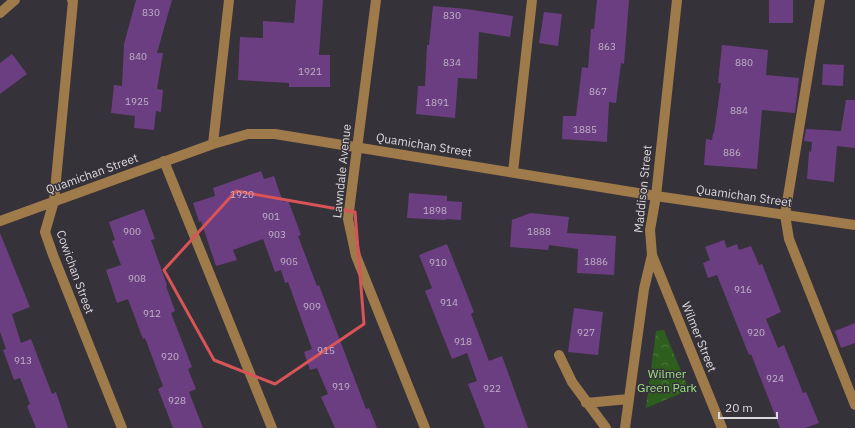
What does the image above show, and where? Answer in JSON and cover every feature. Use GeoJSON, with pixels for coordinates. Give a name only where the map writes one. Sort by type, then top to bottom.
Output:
{"type":"FeatureCollection","features":[{"type":"Feature","properties":{"kind":"street"},"geometry":{"type":"LineString","coordinates":[[0,12],[15,0]]}},
{"type":"Feature","properties":{"kind":"street","name":"Cowichan Street"},"geometry":{"type":"LineString","coordinates":[[72,0],[54,201],[45,232],[53,256],[122,428]]}},
{"type":"Feature","properties":{"kind":"street"},"geometry":{"type":"LineString","coordinates":[[213,144],[229,0]]}},
{"type":"Feature","properties":{"kind":"street","name":"Lawndale Avenue"},"geometry":{"type":"LineString","coordinates":[[376,0],[348,218],[356,256],[425,428]]}},
{"type":"Feature","properties":{"kind":"street"},"geometry":{"type":"LineString","coordinates":[[513,172],[532,0]]}},
{"type":"Feature","properties":{"kind":"street","name":"Maddison Street"},"geometry":{"type":"LineString","coordinates":[[626,428],[644,289],[652,255],[650,230],[656,196],[677,0]]}},
{"type":"Feature","properties":{"kind":"street"},"geometry":{"type":"LineString","coordinates":[[820,0],[785,215],[789,240],[855,405]]}},
{"type":"Feature","properties":{"kind":"street","name":"Quamichan Street"},"geometry":{"type":"LineString","coordinates":[[0,221],[213,144],[248,134],[275,134],[656,196],[855,226]]}},
{"type":"Feature","properties":{"kind":"street"},"geometry":{"type":"LineString","coordinates":[[164,162],[272,428]]}},
{"type":"Feature","properties":{"kind":"street","name":"Wilmer Street"},"geometry":{"type":"LineString","coordinates":[[652,255],[722,428]]}},
{"type":"Feature","properties":{"kind":"street"},"geometry":{"type":"LineString","coordinates":[[559,355],[572,382],[586,403],[606,428]]}},
{"type":"Feature","properties":{"kind":"street"},"geometry":{"type":"LineString","coordinates":[[586,403],[630,399]]}},
{"type":"Feature","properties":{"kind":"highlighted area"},"geometry":{"type":"Polygon","coordinates":[[[236,191],[355,212],[364,324],[275,384],[214,360],[164,270],[236,191]]]}},
{"type":"Feature","properties":{"kind":"green space","name":"Wilmer Green Park"},"geometry":{"type":"Polygon","coordinates":[[[664,330],[689,390],[646,408],[656,331],[664,330]]]}},
{"type":"Feature","properties":{"kind":"building"},"geometry":{"type":"Polygon","coordinates":[[[136,0],[172,0],[157,53],[163,53],[157,89],[163,90],[161,112],[156,111],[154,130],[134,128],[135,116],[111,113],[114,85],[122,86],[124,44],[136,0]]]}},
{"type":"Feature","properties":{"kind":"building"},"geometry":{"type":"Polygon","coordinates":[[[296,0],[323,0],[319,55],[330,55],[330,87],[289,87],[289,83],[238,80],[240,37],[263,38],[263,21],[294,23],[296,0]]]}},
{"type":"Feature","properties":{"kind":"building"},"geometry":{"type":"Polygon","coordinates":[[[597,0],[629,0],[624,64],[621,63],[616,103],[609,102],[607,142],[562,139],[563,116],[576,116],[582,67],[588,68],[591,29],[594,29],[597,0]]]}},
{"type":"Feature","properties":{"kind":"building"},"geometry":{"type":"Polygon","coordinates":[[[769,0],[793,0],[793,23],[769,23],[769,0]]]}},
{"type":"Feature","properties":{"kind":"building"},"geometry":{"type":"Polygon","coordinates":[[[433,6],[513,16],[510,37],[479,32],[477,79],[458,78],[455,118],[416,114],[418,86],[425,86],[427,45],[429,45],[433,6]]]}},
{"type":"Feature","properties":{"kind":"building"},"geometry":{"type":"Polygon","coordinates":[[[544,12],[562,14],[558,46],[539,43],[544,12]]]}},
{"type":"Feature","properties":{"kind":"building"},"geometry":{"type":"Polygon","coordinates":[[[722,45],[768,50],[766,75],[799,78],[795,113],[762,110],[757,169],[704,165],[706,139],[712,140],[714,133],[721,83],[718,83],[722,45]]]}},
{"type":"Feature","properties":{"kind":"building"},"geometry":{"type":"Polygon","coordinates":[[[12,54],[27,74],[0,94],[0,63],[12,54]]]}},
{"type":"Feature","properties":{"kind":"building"},"geometry":{"type":"Polygon","coordinates":[[[823,64],[844,65],[843,86],[822,85],[823,64]]]}},
{"type":"Feature","properties":{"kind":"building"},"geometry":{"type":"Polygon","coordinates":[[[846,100],[855,100],[855,148],[837,146],[834,182],[807,179],[809,151],[811,152],[812,142],[804,141],[806,129],[841,131],[846,100]]]}},
{"type":"Feature","properties":{"kind":"building"},"geometry":{"type":"Polygon","coordinates":[[[261,171],[264,179],[274,176],[283,202],[288,200],[301,235],[298,236],[317,286],[319,285],[366,409],[369,408],[377,428],[335,428],[321,397],[328,394],[317,368],[310,370],[304,352],[312,349],[288,282],[285,283],[281,270],[275,272],[263,239],[233,250],[237,260],[216,266],[201,221],[199,222],[193,203],[215,196],[213,188],[261,171]]]}},
{"type":"Feature","properties":{"kind":"building"},"geometry":{"type":"Polygon","coordinates":[[[409,193],[447,196],[447,201],[462,202],[461,220],[407,218],[409,193]]]}},
{"type":"Feature","properties":{"kind":"building"},"geometry":{"type":"Polygon","coordinates":[[[144,209],[155,239],[151,240],[175,311],[171,313],[192,367],[188,369],[196,389],[189,392],[203,428],[173,428],[158,389],[163,386],[145,338],[143,339],[128,299],[117,303],[106,270],[121,265],[112,241],[115,240],[109,222],[144,209]]]}},
{"type":"Feature","properties":{"kind":"building"},"geometry":{"type":"Polygon","coordinates":[[[530,213],[569,217],[567,233],[616,236],[614,275],[577,273],[578,249],[549,245],[548,250],[510,247],[512,220],[530,213]]]}},
{"type":"Feature","properties":{"kind":"building"},"geometry":{"type":"Polygon","coordinates":[[[0,233],[30,307],[12,314],[21,343],[31,339],[52,394],[56,392],[68,428],[36,428],[27,406],[30,404],[20,378],[14,380],[3,350],[6,349],[0,332],[0,233]]]}},
{"type":"Feature","properties":{"kind":"building"},"geometry":{"type":"Polygon","coordinates":[[[724,240],[727,248],[737,244],[739,250],[751,246],[759,265],[762,264],[781,312],[766,319],[778,348],[784,345],[803,393],[806,392],[819,423],[805,428],[780,428],[751,354],[749,355],[717,275],[708,278],[703,263],[710,260],[705,247],[724,240]]]}},
{"type":"Feature","properties":{"kind":"building"},"geometry":{"type":"Polygon","coordinates":[[[447,244],[474,312],[471,314],[489,361],[502,356],[528,428],[485,428],[468,384],[477,381],[467,353],[452,359],[425,291],[432,288],[419,255],[447,244]]]}},
{"type":"Feature","properties":{"kind":"building"},"geometry":{"type":"Polygon","coordinates":[[[574,308],[603,312],[598,355],[568,352],[574,308]]]}},
{"type":"Feature","properties":{"kind":"building"},"geometry":{"type":"Polygon","coordinates":[[[855,323],[855,343],[841,348],[835,331],[855,323]]]}}]}
